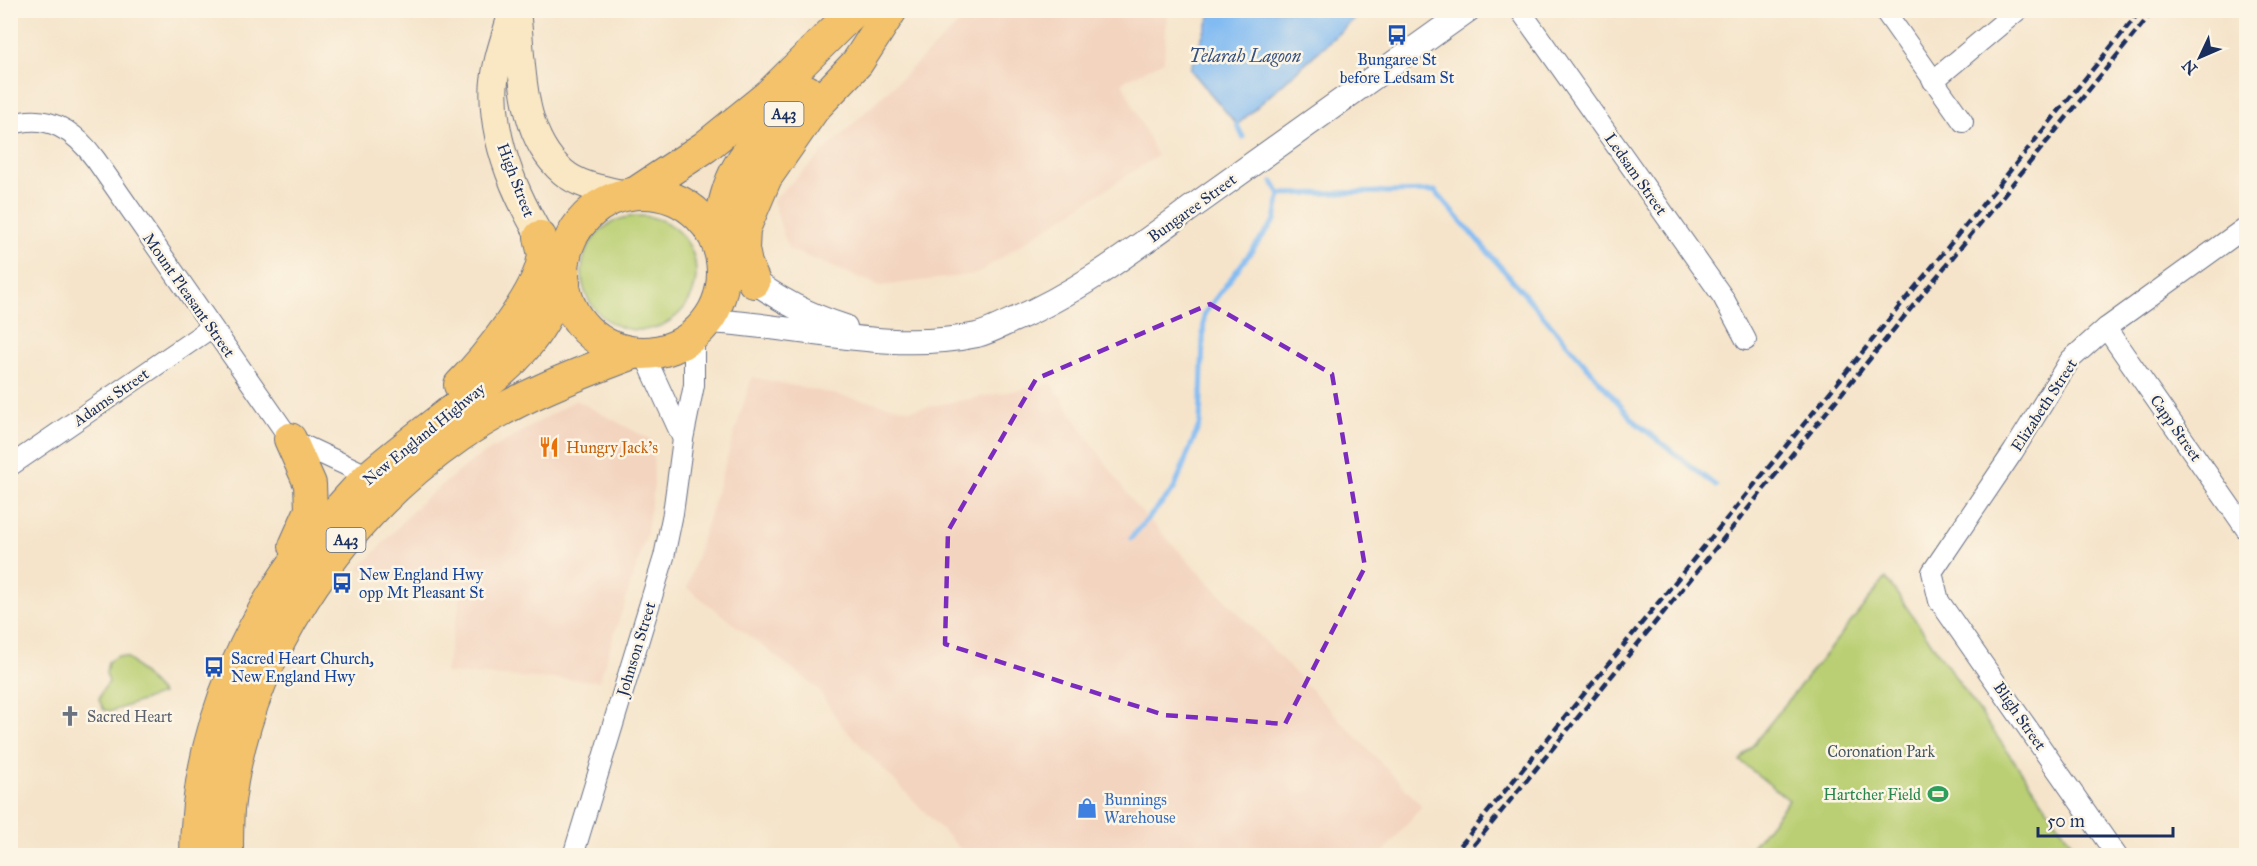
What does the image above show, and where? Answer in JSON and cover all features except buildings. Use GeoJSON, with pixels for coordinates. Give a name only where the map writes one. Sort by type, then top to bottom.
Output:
{"type":"FeatureCollection","features":[{"type":"Feature","properties":{"kind":"highway","name":"A43"},"geometry":{"type":"LineString","coordinates":[[563,277],[566,249],[571,234],[586,216],[603,203],[630,193],[705,147],[768,96],[855,10]]}},
{"type":"Feature","properties":{"kind":"highway","name":"A43"},"geometry":{"type":"LineString","coordinates":[[638,354],[672,347],[701,328],[716,304],[722,287],[719,247],[725,202],[738,168],[758,139],[890,10]]}},
{"type":"Feature","properties":{"kind":"highway"},"geometry":{"type":"LineString","coordinates":[[754,282],[746,264],[743,249],[744,229],[766,177],[814,108],[857,63],[890,10]]}},
{"type":"Feature","properties":{"kind":"highway"},"geometry":{"type":"LineString","coordinates":[[630,193],[658,192],[677,200],[693,210],[706,224],[719,247]]}},
{"type":"Feature","properties":{"kind":"highway"},"geometry":{"type":"LineString","coordinates":[[406,447],[476,369],[531,291],[540,273],[544,257],[540,237]]}},
{"type":"Feature","properties":{"kind":"highway"},"geometry":{"type":"LineString","coordinates":[[563,277],[569,301],[587,330],[598,340],[614,349],[638,354]]}},
{"type":"Feature","properties":{"kind":"highway","name":"New England Highway"},"geometry":{"type":"LineString","coordinates":[[196,855],[203,773],[219,712],[230,680],[273,593],[321,528],[369,476],[493,379],[524,349],[539,330],[563,277]]}},
{"type":"Feature","properties":{"kind":"highway","name":"New England Highway"},"geometry":{"type":"LineString","coordinates":[[227,855],[228,811],[249,716],[261,684],[295,614],[342,545],[368,515],[408,476],[462,434],[509,406],[554,384],[638,354]]}},
{"type":"Feature","properties":{"kind":"highway"},"geometry":{"type":"LineString","coordinates":[[273,593],[311,510],[310,484],[290,439]]}},
{"type":"Feature","properties":{"kind":"main road","name":"High Street"},"geometry":{"type":"LineString","coordinates":[[515,10],[526,99],[533,129],[546,153],[564,173],[589,186],[630,193]]}},
{"type":"Feature","properties":{"kind":"main road","name":"High Street"},"geometry":{"type":"LineString","coordinates":[[515,10],[499,56],[494,86],[496,120],[504,156],[519,195],[563,277]]}},
{"type":"Feature","properties":{"kind":"street","name":"Bungaree Street"},"geometry":{"type":"LineString","coordinates":[[701,328],[747,323],[827,336],[888,341],[939,340],[980,334],[1052,301],[1143,243],[1468,10]]}},
{"type":"Feature","properties":{"kind":"street","name":"Ledsam Street"},"geometry":{"type":"LineString","coordinates":[[1521,10],[1723,297],[1746,340]]}},
{"type":"Feature","properties":{"kind":"street"},"geometry":{"type":"LineString","coordinates":[[1884,10],[1963,122]]}},
{"type":"Feature","properties":{"kind":"street"},"geometry":{"type":"LineString","coordinates":[[1933,81],[2018,10]]}},
{"type":"Feature","properties":{"kind":"street","name":"Mount Pleasant Street"},"geometry":{"type":"LineString","coordinates":[[10,125],[41,120],[59,126],[74,135],[85,146],[290,439],[369,476]]}},
{"type":"Feature","properties":{"kind":"street","name":"Elizabeth Street"},"geometry":{"type":"LineString","coordinates":[[1932,572],[2013,452],[2070,360],[2106,328],[2247,227]]}},
{"type":"Feature","properties":{"kind":"street","name":"Bungaree Street"},"geometry":{"type":"LineString","coordinates":[[719,247],[754,282],[797,309],[888,341]]}},
{"type":"Feature","properties":{"kind":"street","name":"Adams Street"},"geometry":{"type":"LineString","coordinates":[[10,466],[211,328]]}},
{"type":"Feature","properties":{"kind":"street","name":"Johnson Street"},"geometry":{"type":"LineString","coordinates":[[573,855],[664,557],[694,385],[701,328]]}},
{"type":"Feature","properties":{"kind":"street","name":"Capp Street"},"geometry":{"type":"LineString","coordinates":[[2106,328],[2247,529]]}},
{"type":"Feature","properties":{"kind":"street"},"geometry":{"type":"LineString","coordinates":[[638,354],[683,439]]}},
{"type":"Feature","properties":{"kind":"street","name":"Bligh Street"},"geometry":{"type":"LineString","coordinates":[[1932,572],[1939,602],[2117,855]]}},
{"type":"Feature","properties":{"kind":"highlighted area"},"geometry":{"type":"Polygon","coordinates":[[[1210,304],[1332,374],[1365,567],[1285,724],[1164,715],[945,644],[948,531],[1036,379],[1210,304]]]}},
{"type":"Feature","properties":{"kind":"shaded area"},"geometry":{"type":"Polygon","coordinates":[[[972,11],[1167,11],[1164,61],[1122,82],[1157,156],[976,274],[880,286],[788,249],[773,200],[972,11]]]}},
{"type":"Feature","properties":{"kind":"shaded area"},"geometry":{"type":"Polygon","coordinates":[[[752,377],[910,410],[1051,384],[1134,504],[1422,806],[1381,855],[966,855],[841,725],[818,689],[687,588],[752,377]]]}},
{"type":"Feature","properties":{"kind":"shaded area"},"geometry":{"type":"Polygon","coordinates":[[[576,400],[653,441],[654,485],[646,537],[599,681],[445,673],[463,586],[359,569],[422,501],[475,459],[576,400]]]}},
{"type":"Feature","properties":{"kind":"green space"},"geometry":{"type":"Polygon","coordinates":[[[639,216],[661,221],[679,233],[691,251],[696,273],[691,295],[679,313],[661,325],[639,330],[617,325],[599,313],[587,295],[582,273],[587,251],[599,233],[617,221],[639,216]]]}},
{"type":"Feature","properties":{"kind":"green space","name":"Coronation Park"},"geometry":{"type":"Polygon","coordinates":[[[1886,578],[2080,855],[1745,855],[1789,800],[1740,761],[1886,578]]]}},
{"type":"Feature","properties":{"kind":"green space"},"geometry":{"type":"Polygon","coordinates":[[[117,656],[127,657],[162,694],[112,711],[104,710],[99,700],[109,682],[106,673],[108,662],[117,656]]]}},
{"type":"Feature","properties":{"kind":"water","name":"Telarah Lagoon"},"geometry":{"type":"Polygon","coordinates":[[[1212,10],[1363,11],[1237,125],[1190,69],[1212,10]]]}},
{"type":"Feature","properties":{"kind":"waterway"},"geometry":{"type":"LineString","coordinates":[[1237,125],[1243,137]]}},
{"type":"Feature","properties":{"kind":"waterway"},"geometry":{"type":"LineString","coordinates":[[1131,538],[1174,489],[1200,423],[1204,314],[1275,220],[1280,194],[1273,182]]}},
{"type":"Feature","properties":{"kind":"waterway"},"geometry":{"type":"LineString","coordinates":[[1280,194],[1435,191],[1635,422],[1716,486]]}},
{"type":"Feature","properties":{"kind":"railway"},"geometry":{"type":"LineString","coordinates":[[1452,856],[2141,10]]}},
{"type":"Feature","properties":{"kind":"railway"},"geometry":{"type":"LineString","coordinates":[[1465,856],[2154,10]]}},
{"type":"Feature","properties":{"kind":"place","name":"Bungaree St before Ledsam St"},"geometry":{"type":"Point","coordinates":[1397,35]}},
{"type":"Feature","properties":{"kind":"place","name":"Hungry Jack's"},"geometry":{"type":"Point","coordinates":[549,447]}},
{"type":"Feature","properties":{"kind":"place","name":"New England Hwy opp Mt Pleasant St"},"geometry":{"type":"Point","coordinates":[342,583]}},
{"type":"Feature","properties":{"kind":"place","name":"Sacred Heart Church, New England Hwy"},"geometry":{"type":"Point","coordinates":[214,667]}},
{"type":"Feature","properties":{"kind":"place","name":"Sacred Heart"},"geometry":{"type":"Point","coordinates":[70,716]}},
{"type":"Feature","properties":{"kind":"place","name":"Hartcher Field"},"geometry":{"type":"Point","coordinates":[1938,794]}},
{"type":"Feature","properties":{"kind":"place","name":"Bunnings Warehouse"},"geometry":{"type":"Point","coordinates":[1087,808]}}]}
